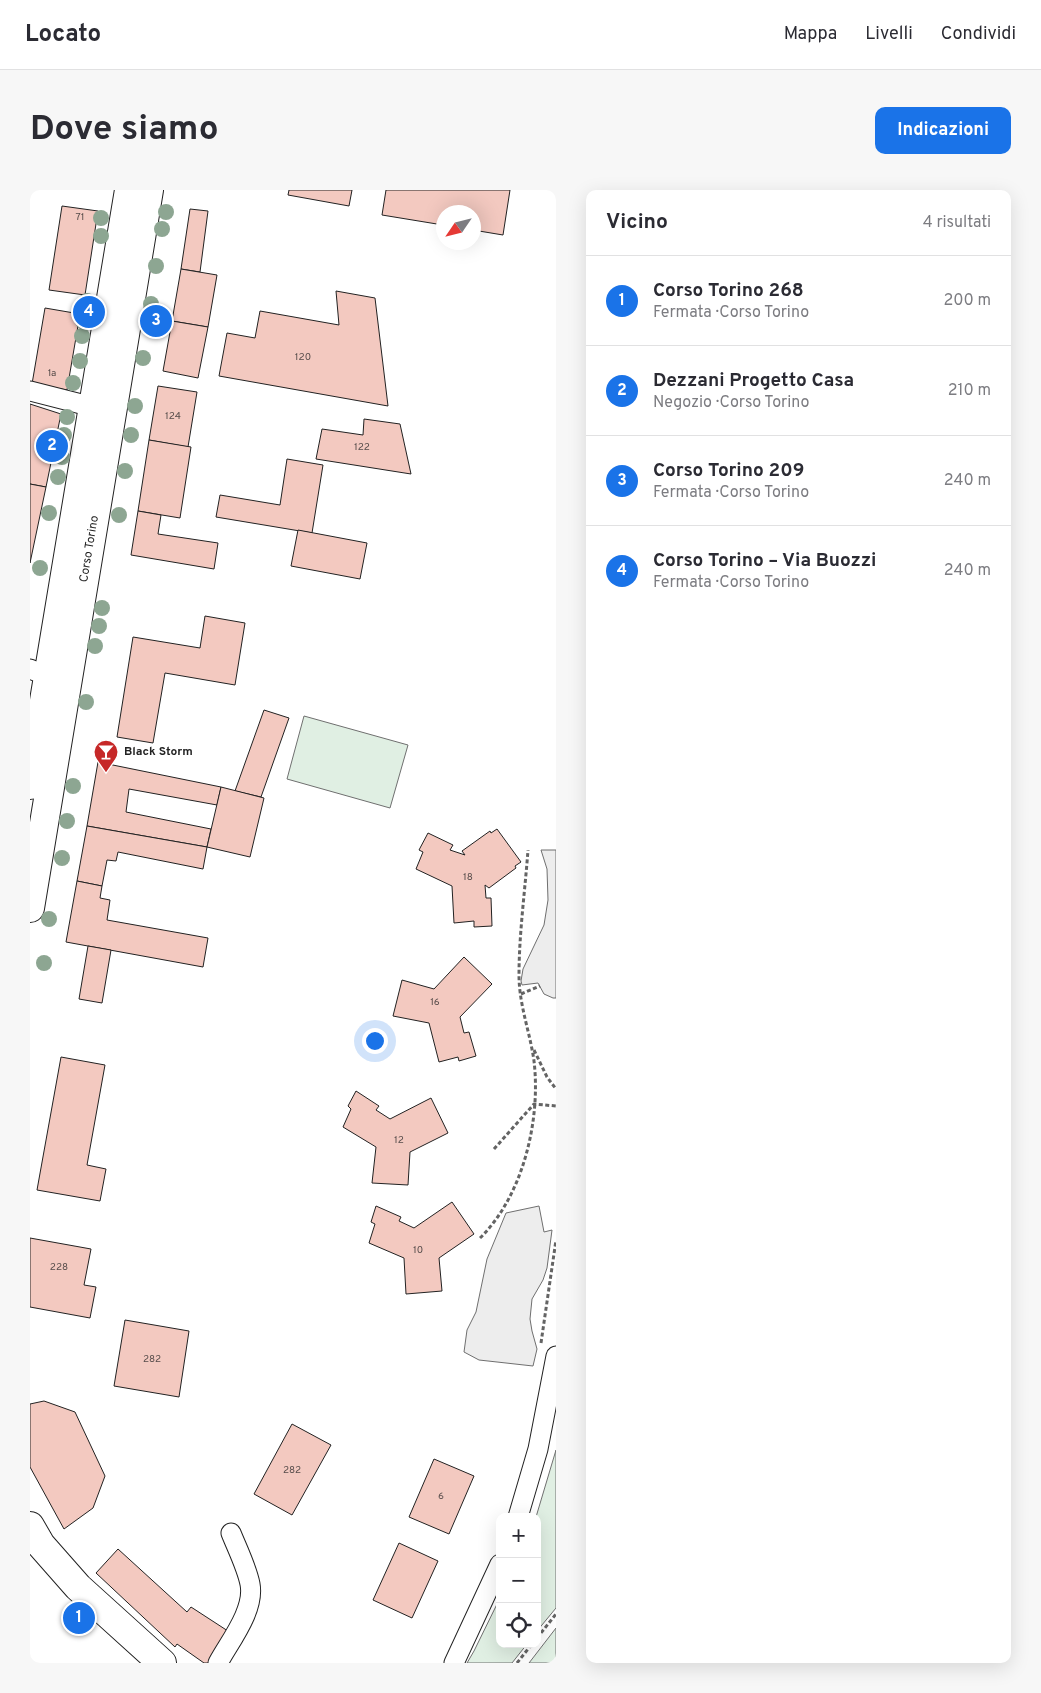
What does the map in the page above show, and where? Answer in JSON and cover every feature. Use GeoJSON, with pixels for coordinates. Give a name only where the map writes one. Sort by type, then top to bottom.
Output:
{"type":"FeatureCollection","features":[{"type":"Feature","properties":{"kind":"main road","name":"Corso Torino"},"geometry":{"type":"LineString","coordinates":[[30,785],[39,673],[93,407],[129,190]]}},
{"type":"Feature","properties":{"kind":"main road","name":"Corso Torino"},"geometry":{"type":"LineString","coordinates":[[30,908],[149,190]]}},
{"type":"Feature","properties":{"kind":"main road"},"geometry":{"type":"LineString","coordinates":[[30,1526],[42,1544],[78,1587],[162,1663]]}},
{"type":"Feature","properties":{"kind":"street"},"geometry":{"type":"LineString","coordinates":[[30,391],[93,407]]}},
{"type":"Feature","properties":{"kind":"street"},"geometry":{"type":"LineString","coordinates":[[519,1513],[538,1449],[548,1353]]}},
{"type":"Feature","properties":{"kind":"street"},"geometry":{"type":"LineString","coordinates":[[218,1663],[248,1609],[250,1599],[250,1584],[231,1533]]}},
{"type":"Feature","properties":{"kind":"street"},"geometry":{"type":"LineString","coordinates":[[454,1663],[496,1573]]}},
{"type":"Feature","properties":{"kind":"path"},"geometry":{"type":"LineString","coordinates":[[480,1238],[499,1217],[516,1183],[533,1129],[534,1062],[522,1008],[519,976],[528,850]]}},
{"type":"Feature","properties":{"kind":"path"},"geometry":{"type":"LineString","coordinates":[[521,994],[540,986]]}},
{"type":"Feature","properties":{"kind":"path"},"geometry":{"type":"LineString","coordinates":[[531,1045],[547,1077],[556,1089]]}},
{"type":"Feature","properties":{"kind":"path"},"geometry":{"type":"LineString","coordinates":[[534,1104],[556,1106]]}},
{"type":"Feature","properties":{"kind":"path"},"geometry":{"type":"LineString","coordinates":[[494,1149],[534,1104]]}},
{"type":"Feature","properties":{"kind":"path"},"geometry":{"type":"LineString","coordinates":[[548,1353],[556,1240]]}},
{"type":"Feature","properties":{"kind":"path"},"geometry":{"type":"LineString","coordinates":[[541,1633],[556,1614]]}},
{"type":"Feature","properties":{"kind":"path"},"geometry":{"type":"LineString","coordinates":[[517,1663],[529,1648]]}},
{"type":"Feature","properties":{"kind":"green space"},"geometry":{"type":"Polygon","coordinates":[[[304,716],[408,745],[390,808],[287,779],[304,716]]]}},
{"type":"Feature","properties":{"kind":"green space"},"geometry":{"type":"Polygon","coordinates":[[[556,1450],[556,1608],[541,1626],[541,1513],[537,1513],[556,1450]]]}},
{"type":"Feature","properties":{"kind":"green space"},"geometry":{"type":"Polygon","coordinates":[[[496,1606],[496,1648],[524,1648],[512,1663],[467,1663],[496,1606]]]}},
{"type":"Feature","properties":{"kind":"green space"},"geometry":{"type":"Polygon","coordinates":[[[556,1628],[556,1663],[529,1663],[556,1628]]]}},
{"type":"Feature","properties":{"kind":"shaded area"},"geometry":{"type":"Polygon","coordinates":[[[541,850],[556,850],[556,998],[544,994],[538,983],[522,985],[521,981],[523,969],[544,925],[548,900],[547,869],[541,850]]]}},
{"type":"Feature","properties":{"kind":"shaded area"},"geometry":{"type":"Polygon","coordinates":[[[539,1206],[544,1232],[552,1230],[547,1268],[543,1280],[532,1299],[530,1319],[537,1349],[533,1366],[479,1360],[464,1352],[467,1330],[476,1312],[487,1259],[506,1213],[539,1206]]]}},
{"type":"Feature","properties":{"kind":"building"},"geometry":{"type":"Polygon","coordinates":[[[289,190],[352,190],[349,206],[288,195],[289,190]]]}},
{"type":"Feature","properties":{"kind":"building"},"geometry":{"type":"Polygon","coordinates":[[[386,190],[510,190],[503,235],[481,231],[481,205],[436,205],[436,224],[382,215],[386,190]]]}},
{"type":"Feature","properties":{"kind":"building"},"geometry":{"type":"Polygon","coordinates":[[[62,206],[98,211],[85,295],[49,290],[62,206]]]}},
{"type":"Feature","properties":{"kind":"building"},"geometry":{"type":"Polygon","coordinates":[[[190,209],[208,211],[200,272],[181,269],[190,209]]]}},
{"type":"Feature","properties":{"kind":"building"},"geometry":{"type":"Polygon","coordinates":[[[181,269],[217,275],[208,327],[172,321],[181,269]]]}},
{"type":"Feature","properties":{"kind":"building"},"geometry":{"type":"Polygon","coordinates":[[[336,291],[375,298],[388,406],[219,376],[227,333],[255,338],[260,311],[339,325],[336,291]]]}},
{"type":"Feature","properties":{"kind":"building"},"geometry":{"type":"Polygon","coordinates":[[[45,308],[80,314],[67,390],[32,384],[45,308]]]}},
{"type":"Feature","properties":{"kind":"building"},"geometry":{"type":"Polygon","coordinates":[[[172,321],[208,327],[198,378],[163,371],[172,321]]]}},
{"type":"Feature","properties":{"kind":"building"},"geometry":{"type":"Polygon","coordinates":[[[158,386],[197,392],[188,447],[149,440],[158,386]]]}},
{"type":"Feature","properties":{"kind":"building"},"geometry":{"type":"Polygon","coordinates":[[[30,404],[61,414],[46,487],[30,484],[30,404]]]}},
{"type":"Feature","properties":{"kind":"building"},"geometry":{"type":"Polygon","coordinates":[[[364,419],[400,424],[411,474],[316,459],[322,429],[363,435],[364,419]]]}},
{"type":"Feature","properties":{"kind":"building"},"geometry":{"type":"Polygon","coordinates":[[[149,440],[191,447],[180,518],[138,511],[149,440]]]}},
{"type":"Feature","properties":{"kind":"building"},"geometry":{"type":"Polygon","coordinates":[[[287,459],[323,465],[312,533],[216,517],[220,495],[280,505],[287,459]]]}},
{"type":"Feature","properties":{"kind":"building"},"geometry":{"type":"Polygon","coordinates":[[[30,484],[46,487],[30,563],[30,484]]]}},
{"type":"Feature","properties":{"kind":"building"},"geometry":{"type":"Polygon","coordinates":[[[138,511],[161,515],[158,534],[218,543],[214,569],[131,555],[138,511]]]}},
{"type":"Feature","properties":{"kind":"building"},"geometry":{"type":"Polygon","coordinates":[[[298,530],[367,543],[360,579],[291,566],[298,530]]]}},
{"type":"Feature","properties":{"kind":"building"},"geometry":{"type":"Polygon","coordinates":[[[205,616],[245,623],[235,685],[165,673],[153,743],[117,737],[133,637],[200,648],[205,616]]]}},
{"type":"Feature","properties":{"kind":"building"},"geometry":{"type":"Polygon","coordinates":[[[264,710],[289,718],[261,797],[235,791],[264,710]]]}},
{"type":"Feature","properties":{"kind":"building"},"geometry":{"type":"Polygon","coordinates":[[[98,762],[221,787],[217,805],[129,789],[126,812],[211,829],[207,847],[87,826],[98,762]]]}},
{"type":"Feature","properties":{"kind":"building"},"geometry":{"type":"Polygon","coordinates":[[[221,787],[264,798],[250,857],[207,847],[221,787]]]}},
{"type":"Feature","properties":{"kind":"building"},"geometry":{"type":"Polygon","coordinates":[[[87,826],[207,847],[203,869],[118,852],[116,861],[107,860],[102,886],[77,881],[87,826]]]}},
{"type":"Feature","properties":{"kind":"building"},"geometry":{"type":"Polygon","coordinates":[[[497,829],[521,862],[515,866],[516,868],[489,888],[485,885],[486,898],[491,898],[492,926],[474,927],[474,921],[454,923],[452,886],[416,869],[423,852],[419,850],[428,833],[453,845],[450,850],[465,855],[462,851],[490,831],[491,833],[497,829]]]}},
{"type":"Feature","properties":{"kind":"building"},"geometry":{"type":"Polygon","coordinates":[[[77,881],[102,886],[100,898],[110,900],[107,920],[208,938],[203,967],[66,942],[77,881]]]}},
{"type":"Feature","properties":{"kind":"building"},"geometry":{"type":"Polygon","coordinates":[[[88,946],[111,950],[102,1003],[79,999],[88,946]]]}},
{"type":"Feature","properties":{"kind":"building"},"geometry":{"type":"Polygon","coordinates":[[[464,957],[492,984],[460,1017],[464,1033],[469,1032],[476,1056],[459,1061],[458,1057],[439,1062],[429,1023],[393,1016],[402,980],[434,989],[464,957]]]}},
{"type":"Feature","properties":{"kind":"building"},"geometry":{"type":"Polygon","coordinates":[[[61,1057],[105,1065],[87,1165],[106,1169],[100,1201],[37,1190],[61,1057]]]}},
{"type":"Feature","properties":{"kind":"building"},"geometry":{"type":"Polygon","coordinates":[[[356,1091],[379,1106],[376,1110],[390,1119],[431,1098],[448,1133],[410,1152],[408,1185],[372,1183],[376,1147],[343,1127],[351,1109],[348,1106],[356,1091]]]}},
{"type":"Feature","properties":{"kind":"building"},"geometry":{"type":"Polygon","coordinates":[[[452,1202],[474,1234],[439,1258],[442,1291],[406,1294],[404,1258],[369,1243],[375,1224],[371,1222],[376,1206],[401,1217],[399,1221],[414,1228],[452,1202]]]}},
{"type":"Feature","properties":{"kind":"building"},"geometry":{"type":"Polygon","coordinates":[[[30,1238],[91,1249],[84,1285],[96,1287],[90,1318],[30,1307],[30,1238]]]}},
{"type":"Feature","properties":{"kind":"building"},"geometry":{"type":"Polygon","coordinates":[[[125,1320],[189,1331],[179,1397],[114,1386],[125,1320]]]}},
{"type":"Feature","properties":{"kind":"building"},"geometry":{"type":"Polygon","coordinates":[[[44,1401],[75,1412],[105,1476],[93,1508],[64,1529],[30,1467],[30,1404],[44,1401]]]}},
{"type":"Feature","properties":{"kind":"building"},"geometry":{"type":"Polygon","coordinates":[[[292,1424],[331,1445],[292,1515],[254,1494],[292,1424]]]}},
{"type":"Feature","properties":{"kind":"building"},"geometry":{"type":"Polygon","coordinates":[[[434,1459],[474,1476],[449,1534],[409,1517],[434,1459]]]}},
{"type":"Feature","properties":{"kind":"building"},"geometry":{"type":"Polygon","coordinates":[[[399,1543],[438,1561],[412,1618],[373,1600],[399,1543]]]}},
{"type":"Feature","properties":{"kind":"building"},"geometry":{"type":"Polygon","coordinates":[[[118,1549],[187,1612],[191,1607],[231,1633],[217,1663],[204,1663],[177,1644],[175,1647],[96,1573],[118,1549]]]}},
{"type":"Feature","properties":{"kind":"place","name":"Corso Torino – Via Buozzi"},"geometry":{"type":"Point","coordinates":[89,312]}},
{"type":"Feature","properties":{"kind":"place","name":"Corso Torino 209"},"geometry":{"type":"Point","coordinates":[156,321]}},
{"type":"Feature","properties":{"kind":"place","name":"Dezzani Progetto Casa"},"geometry":{"type":"Point","coordinates":[52,446]}},
{"type":"Feature","properties":{"kind":"place","name":"Black Storm"},"geometry":{"type":"Point","coordinates":[106,773]}},
{"type":"Feature","properties":{"kind":"place","name":"Corso Torino 268"},"geometry":{"type":"Point","coordinates":[79,1618]}}]}
